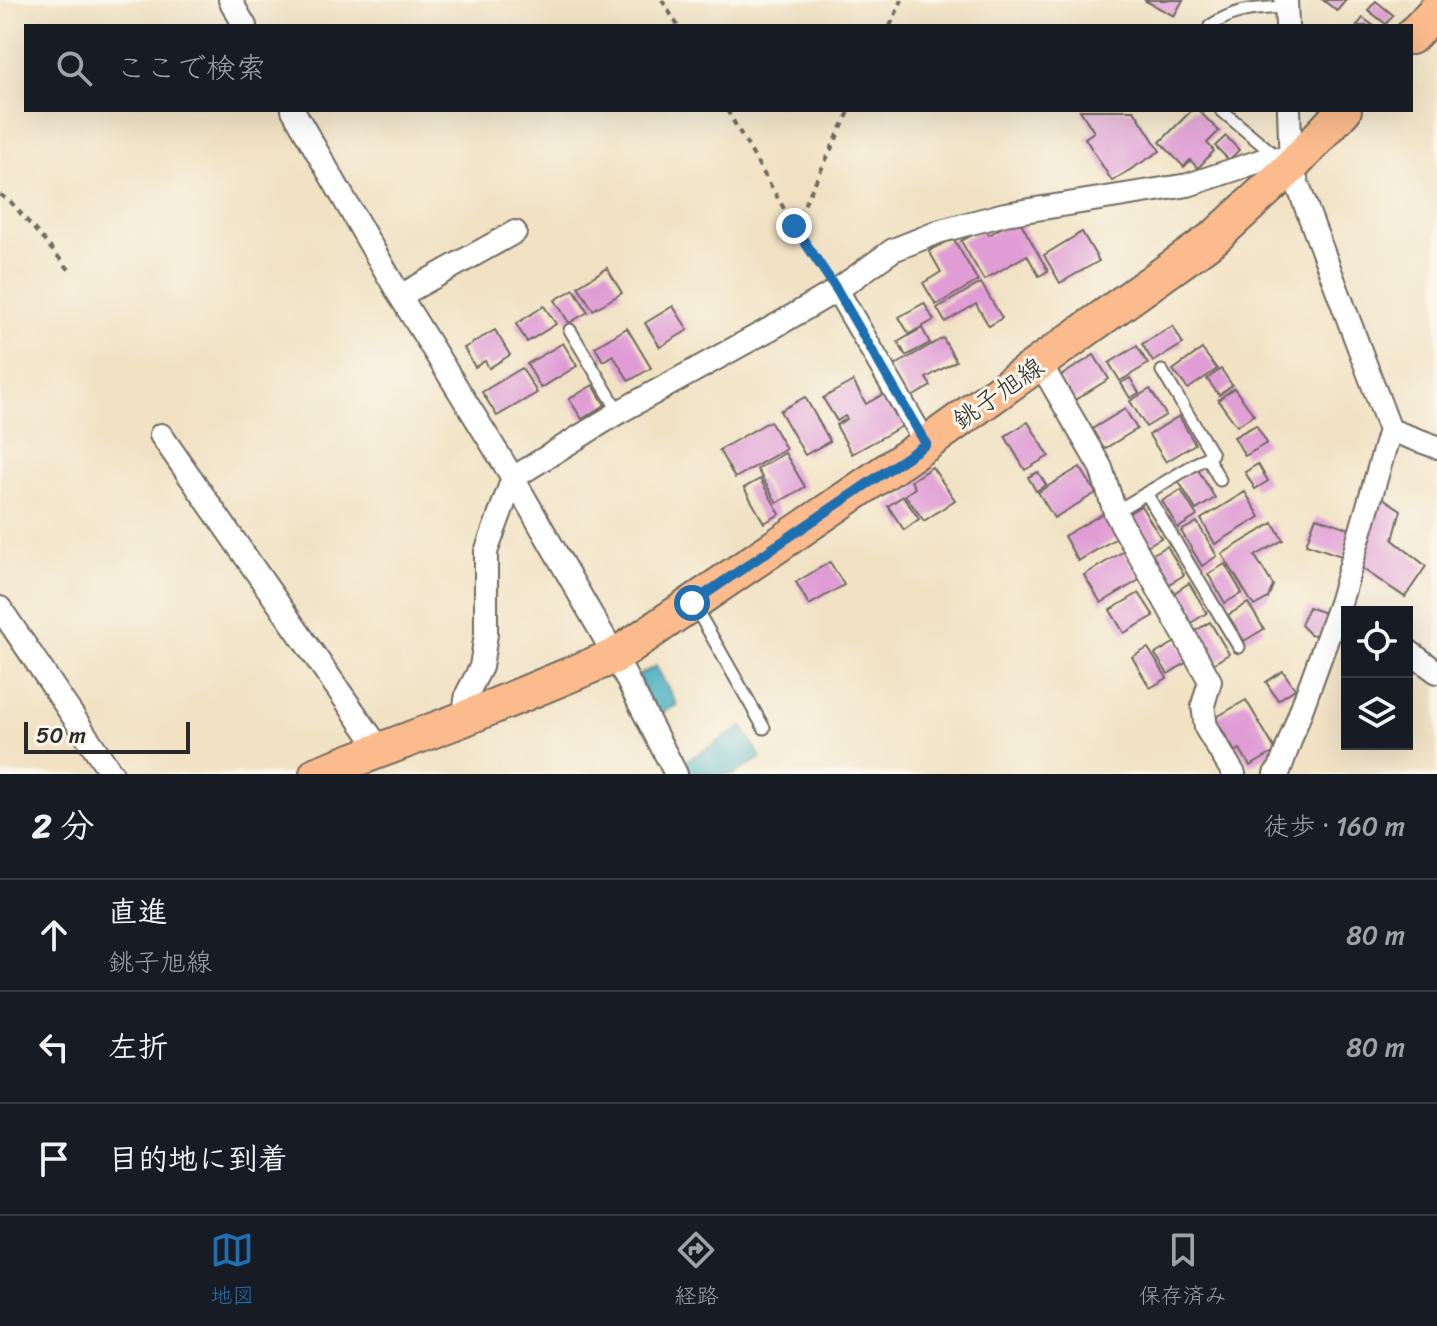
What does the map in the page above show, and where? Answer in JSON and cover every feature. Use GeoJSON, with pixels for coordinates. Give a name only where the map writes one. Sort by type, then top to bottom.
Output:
{"type":"FeatureCollection","features":[{"type":"Feature","properties":{"kind":"main road"},"geometry":{"type":"LineString","coordinates":[[1413,35],[1437,9]]}},
{"type":"Feature","properties":{"kind":"main road","name":"銚子旭線"},"geometry":{"type":"LineString","coordinates":[[317,774],[463,719],[615,656],[926,444],[1215,237],[1285,163],[1342,112]]}},
{"type":"Feature","properties":{"kind":"street"},"geometry":{"type":"LineString","coordinates":[[230,0],[244,24]]}},
{"type":"Feature","properties":{"kind":"street"},"geometry":{"type":"LineString","coordinates":[[294,112],[400,296],[513,478],[615,656],[676,774]]}},
{"type":"Feature","properties":{"kind":"street"},"geometry":{"type":"LineString","coordinates":[[1289,112],[1285,163],[1390,430],[1347,606]]}},
{"type":"Feature","properties":{"kind":"street"},"geometry":{"type":"LineString","coordinates":[[463,719],[467,694],[481,667],[486,634],[486,552],[513,478],[619,412],[837,290],[893,250],[941,231],[1005,214],[1188,185],[1266,159],[1285,163]]}},
{"type":"Feature","properties":{"kind":"street"},"geometry":{"type":"LineString","coordinates":[[400,296],[515,232]]}},
{"type":"Feature","properties":{"kind":"street"},"geometry":{"type":"LineString","coordinates":[[837,290],[926,444]]}},
{"type":"Feature","properties":{"kind":"street"},"geometry":{"type":"LineString","coordinates":[[1040,363],[1101,468],[1115,512],[1210,681],[1203,705],[1206,728],[1234,774]]}},
{"type":"Feature","properties":{"kind":"street"},"geometry":{"type":"LineString","coordinates":[[1390,430],[1437,447]]}},
{"type":"Feature","properties":{"kind":"street"},"geometry":{"type":"LineString","coordinates":[[161,435],[381,751]]}},
{"type":"Feature","properties":{"kind":"street"},"geometry":{"type":"LineString","coordinates":[[0,608],[112,774]]}},
{"type":"Feature","properties":{"kind":"street"},"geometry":{"type":"LineString","coordinates":[[1275,774],[1279,771],[1341,621]]}},
{"type":"Feature","properties":{"kind":"street"},"geometry":{"type":"LineString","coordinates":[[1413,654],[1437,672]]}},
{"type":"Feature","properties":{"kind":"lane"},"geometry":{"type":"LineString","coordinates":[[1213,24],[1244,10],[1286,11]]}},
{"type":"Feature","properties":{"kind":"lane"},"geometry":{"type":"LineString","coordinates":[[1223,112],[1285,163]]}},
{"type":"Feature","properties":{"kind":"lane"},"geometry":{"type":"LineString","coordinates":[[570,330],[619,412]]}},
{"type":"Feature","properties":{"kind":"lane"},"geometry":{"type":"LineString","coordinates":[[1115,512],[1212,454],[1162,371]]}},
{"type":"Feature","properties":{"kind":"lane"},"geometry":{"type":"LineString","coordinates":[[1207,457],[1220,480]]}},
{"type":"Feature","properties":{"kind":"lane"},"geometry":{"type":"LineString","coordinates":[[1146,493],[1239,647]]}},
{"type":"Feature","properties":{"kind":"lane"},"geometry":{"type":"LineString","coordinates":[[692,603],[764,728]]}},
{"type":"Feature","properties":{"kind":"path"},"geometry":{"type":"LineString","coordinates":[[662,0],[677,24]]}},
{"type":"Feature","properties":{"kind":"path"},"geometry":{"type":"LineString","coordinates":[[891,24],[902,0]]}},
{"type":"Feature","properties":{"kind":"path"},"geometry":{"type":"LineString","coordinates":[[728,112],[794,226],[837,290]]}},
{"type":"Feature","properties":{"kind":"path"},"geometry":{"type":"LineString","coordinates":[[794,226],[849,112]]}},
{"type":"Feature","properties":{"kind":"path"},"geometry":{"type":"LineString","coordinates":[[0,195],[10,201],[73,274]]}},
{"type":"Feature","properties":{"kind":"water"},"geometry":{"type":"Polygon","coordinates":[[[656,666],[677,705],[657,715],[637,676],[656,666]]]}},
{"type":"Feature","properties":{"kind":"water"},"geometry":{"type":"Polygon","coordinates":[[[743,727],[761,758],[734,774],[691,774],[684,762],[743,727]]]}},
{"type":"Feature","properties":{"kind":"building"},"geometry":{"type":"Polygon","coordinates":[[[1144,0],[1183,0],[1174,16],[1144,0]]]}},
{"type":"Feature","properties":{"kind":"building"},"geometry":{"type":"Polygon","coordinates":[[[1323,0],[1346,0],[1337,11],[1323,0]]]}},
{"type":"Feature","properties":{"kind":"building"},"geometry":{"type":"Polygon","coordinates":[[[1376,1],[1393,15],[1386,24],[1368,10],[1376,1]]]}},
{"type":"Feature","properties":{"kind":"building"},"geometry":{"type":"Polygon","coordinates":[[[1081,112],[1135,112],[1160,151],[1112,181],[1085,138],[1094,132],[1081,112]]]}},
{"type":"Feature","properties":{"kind":"building"},"geometry":{"type":"Polygon","coordinates":[[[1190,112],[1200,112],[1219,131],[1207,143],[1214,151],[1198,168],[1190,160],[1184,167],[1160,142],[1190,112]]]}},
{"type":"Feature","properties":{"kind":"building"},"geometry":{"type":"Polygon","coordinates":[[[1226,136],[1239,150],[1229,160],[1215,146],[1226,136]]]}},
{"type":"Feature","properties":{"kind":"building"},"geometry":{"type":"Polygon","coordinates":[[[1018,218],[1048,271],[1039,276],[1027,255],[984,280],[961,241],[985,228],[989,235],[1018,218]]]}},
{"type":"Feature","properties":{"kind":"building"},"geometry":{"type":"Polygon","coordinates":[[[1082,232],[1099,261],[1060,283],[1044,255],[1082,232]]]}},
{"type":"Feature","properties":{"kind":"building"},"geometry":{"type":"Polygon","coordinates":[[[953,238],[978,281],[936,305],[923,283],[941,272],[929,251],[953,238]]]}},
{"type":"Feature","properties":{"kind":"building"},"geometry":{"type":"Polygon","coordinates":[[[607,268],[622,293],[593,310],[578,286],[607,268]]]}},
{"type":"Feature","properties":{"kind":"building"},"geometry":{"type":"Polygon","coordinates":[[[981,283],[1002,318],[989,326],[976,304],[945,322],[937,308],[981,283]]]}},
{"type":"Feature","properties":{"kind":"building"},"geometry":{"type":"Polygon","coordinates":[[[574,289],[588,312],[569,323],[555,300],[574,289]]]}},
{"type":"Feature","properties":{"kind":"building"},"geometry":{"type":"Polygon","coordinates":[[[924,303],[934,320],[909,334],[899,317],[924,303]]]}},
{"type":"Feature","properties":{"kind":"building"},"geometry":{"type":"Polygon","coordinates":[[[544,306],[556,324],[527,342],[516,324],[544,306]]]}},
{"type":"Feature","properties":{"kind":"building"},"geometry":{"type":"Polygon","coordinates":[[[673,306],[688,330],[660,347],[645,323],[673,306]]]}},
{"type":"Feature","properties":{"kind":"building"},"geometry":{"type":"Polygon","coordinates":[[[1173,326],[1183,344],[1153,362],[1142,344],[1173,326]]]}},
{"type":"Feature","properties":{"kind":"building"},"geometry":{"type":"Polygon","coordinates":[[[627,328],[651,368],[629,381],[613,355],[603,361],[595,347],[627,328]]]}},
{"type":"Feature","properties":{"kind":"building"},"geometry":{"type":"Polygon","coordinates":[[[922,328],[930,343],[906,356],[898,342],[922,328]]]}},
{"type":"Feature","properties":{"kind":"building"},"geometry":{"type":"Polygon","coordinates":[[[495,330],[510,355],[489,368],[485,361],[475,367],[464,348],[495,330]]]}},
{"type":"Feature","properties":{"kind":"building"},"geometry":{"type":"Polygon","coordinates":[[[943,338],[956,361],[926,378],[931,386],[910,398],[892,367],[943,338]]]}},
{"type":"Feature","properties":{"kind":"building"},"geometry":{"type":"Polygon","coordinates":[[[563,343],[577,366],[541,388],[527,364],[563,343]]]}},
{"type":"Feature","properties":{"kind":"building"},"geometry":{"type":"Polygon","coordinates":[[[1137,346],[1148,364],[1120,381],[1109,363],[1137,346]]]}},
{"type":"Feature","properties":{"kind":"building"},"geometry":{"type":"Polygon","coordinates":[[[1202,349],[1217,369],[1188,389],[1173,370],[1202,349]]]}},
{"type":"Feature","properties":{"kind":"building"},"geometry":{"type":"Polygon","coordinates":[[[1094,355],[1109,379],[1073,401],[1059,377],[1094,355]]]}},
{"type":"Feature","properties":{"kind":"building"},"geometry":{"type":"Polygon","coordinates":[[[522,368],[537,393],[497,416],[482,392],[522,368]]]}},
{"type":"Feature","properties":{"kind":"building"},"geometry":{"type":"Polygon","coordinates":[[[1221,369],[1232,385],[1219,395],[1207,379],[1221,369]]]}},
{"type":"Feature","properties":{"kind":"building"},"geometry":{"type":"Polygon","coordinates":[[[1130,378],[1139,393],[1130,398],[1121,383],[1130,378]]]}},
{"type":"Feature","properties":{"kind":"building"},"geometry":{"type":"Polygon","coordinates":[[[853,381],[866,404],[887,392],[906,424],[852,454],[836,425],[847,419],[845,416],[837,421],[823,398],[853,381]]]}},
{"type":"Feature","properties":{"kind":"building"},"geometry":{"type":"Polygon","coordinates":[[[593,385],[605,405],[582,419],[569,399],[593,385]]]}},
{"type":"Feature","properties":{"kind":"building"},"geometry":{"type":"Polygon","coordinates":[[[1234,388],[1254,415],[1237,426],[1218,400],[1234,388]]]}},
{"type":"Feature","properties":{"kind":"building"},"geometry":{"type":"Polygon","coordinates":[[[1150,389],[1166,415],[1146,427],[1130,401],[1150,389]]]}},
{"type":"Feature","properties":{"kind":"building"},"geometry":{"type":"Polygon","coordinates":[[[805,397],[830,441],[805,455],[780,411],[805,397]]]}},
{"type":"Feature","properties":{"kind":"building"},"geometry":{"type":"Polygon","coordinates":[[[1125,409],[1137,429],[1104,449],[1092,429],[1125,409]]]}},
{"type":"Feature","properties":{"kind":"building"},"geometry":{"type":"Polygon","coordinates":[[[1179,416],[1195,444],[1166,462],[1149,435],[1179,416]]]}},
{"type":"Feature","properties":{"kind":"building"},"geometry":{"type":"Polygon","coordinates":[[[770,421],[786,449],[735,478],[719,450],[770,421]]]}},
{"type":"Feature","properties":{"kind":"building"},"geometry":{"type":"Polygon","coordinates":[[[1028,422],[1049,456],[1025,470],[1005,436],[1028,422]]]}},
{"type":"Feature","properties":{"kind":"building"},"geometry":{"type":"Polygon","coordinates":[[[1256,425],[1267,443],[1245,456],[1234,437],[1256,425]]]}},
{"type":"Feature","properties":{"kind":"building"},"geometry":{"type":"Polygon","coordinates":[[[785,453],[805,487],[777,503],[757,469],[785,453]]]}},
{"type":"Feature","properties":{"kind":"building"},"geometry":{"type":"Polygon","coordinates":[[[1258,464],[1268,481],[1255,489],[1245,472],[1258,464]]]}},
{"type":"Feature","properties":{"kind":"building"},"geometry":{"type":"Polygon","coordinates":[[[932,467],[955,500],[924,521],[905,495],[915,488],[911,481],[932,467]]]}},
{"type":"Feature","properties":{"kind":"building"},"geometry":{"type":"Polygon","coordinates":[[[1080,467],[1096,493],[1054,518],[1038,492],[1080,467]]]}},
{"type":"Feature","properties":{"kind":"building"},"geometry":{"type":"Polygon","coordinates":[[[1197,468],[1215,498],[1196,510],[1178,480],[1197,468]]]}},
{"type":"Feature","properties":{"kind":"building"},"geometry":{"type":"Polygon","coordinates":[[[1038,472],[1046,485],[1036,491],[1028,477],[1038,472]]]}},
{"type":"Feature","properties":{"kind":"building"},"geometry":{"type":"Polygon","coordinates":[[[760,479],[780,514],[764,523],[744,488],[760,479]]]}},
{"type":"Feature","properties":{"kind":"building"},"geometry":{"type":"Polygon","coordinates":[[[1181,490],[1197,516],[1178,528],[1162,501],[1181,490]]]}},
{"type":"Feature","properties":{"kind":"building"},"geometry":{"type":"Polygon","coordinates":[[[1245,492],[1260,517],[1215,544],[1201,519],[1245,492]]]}},
{"type":"Feature","properties":{"kind":"building"},"geometry":{"type":"Polygon","coordinates":[[[1377,494],[1401,510],[1393,540],[1426,566],[1405,597],[1357,565],[1377,494]]]}},
{"type":"Feature","properties":{"kind":"building"},"geometry":{"type":"Polygon","coordinates":[[[903,496],[919,519],[904,530],[888,506],[903,496]]]}},
{"type":"Feature","properties":{"kind":"building"},"geometry":{"type":"Polygon","coordinates":[[[1141,506],[1161,538],[1145,547],[1126,515],[1141,506]]]}},
{"type":"Feature","properties":{"kind":"building"},"geometry":{"type":"Polygon","coordinates":[[[1104,513],[1118,537],[1078,561],[1064,536],[1104,513]]]}},
{"type":"Feature","properties":{"kind":"building"},"geometry":{"type":"Polygon","coordinates":[[[1316,517],[1353,530],[1344,557],[1306,544],[1316,517]]]}},
{"type":"Feature","properties":{"kind":"building"},"geometry":{"type":"Polygon","coordinates":[[[1197,522],[1217,556],[1202,566],[1181,531],[1197,522]]]}},
{"type":"Feature","properties":{"kind":"building"},"geometry":{"type":"Polygon","coordinates":[[[1273,523],[1283,540],[1255,556],[1273,585],[1268,598],[1254,606],[1222,554],[1273,523]]]}},
{"type":"Feature","properties":{"kind":"building"},"geometry":{"type":"Polygon","coordinates":[[[1167,546],[1184,575],[1166,586],[1148,557],[1167,546]]]}},
{"type":"Feature","properties":{"kind":"building"},"geometry":{"type":"Polygon","coordinates":[[[1124,551],[1141,579],[1101,603],[1084,575],[1124,551]]]}},
{"type":"Feature","properties":{"kind":"building"},"geometry":{"type":"Polygon","coordinates":[[[830,562],[844,585],[809,605],[796,582],[830,562]]]}},
{"type":"Feature","properties":{"kind":"building"},"geometry":{"type":"Polygon","coordinates":[[[1225,564],[1242,593],[1225,603],[1208,574],[1225,564]]]}},
{"type":"Feature","properties":{"kind":"building"},"geometry":{"type":"Polygon","coordinates":[[[1189,583],[1207,613],[1189,624],[1171,595],[1189,583]]]}},
{"type":"Feature","properties":{"kind":"building"},"geometry":{"type":"Polygon","coordinates":[[[1139,593],[1154,616],[1124,633],[1110,610],[1139,593]]]}},
{"type":"Feature","properties":{"kind":"building"},"geometry":{"type":"Polygon","coordinates":[[[1248,603],[1264,629],[1244,641],[1228,615],[1248,603]]]}},
{"type":"Feature","properties":{"kind":"building"},"geometry":{"type":"Polygon","coordinates":[[[1308,607],[1328,614],[1321,636],[1310,634],[1301,625],[1308,607]]]}},
{"type":"Feature","properties":{"kind":"building"},"geometry":{"type":"Polygon","coordinates":[[[1210,622],[1229,654],[1211,665],[1192,633],[1210,622]]]}},
{"type":"Feature","properties":{"kind":"building"},"geometry":{"type":"Polygon","coordinates":[[[1177,641],[1189,661],[1168,674],[1155,654],[1177,641]]]}},
{"type":"Feature","properties":{"kind":"building"},"geometry":{"type":"Polygon","coordinates":[[[1148,648],[1167,678],[1150,688],[1132,657],[1148,648]]]}},
{"type":"Feature","properties":{"kind":"building"},"geometry":{"type":"Polygon","coordinates":[[[1283,671],[1295,689],[1278,700],[1266,682],[1283,671]]]}},
{"type":"Feature","properties":{"kind":"building"},"geometry":{"type":"Polygon","coordinates":[[[1246,700],[1276,751],[1250,766],[1240,749],[1235,752],[1215,718],[1246,700]]]}},
{"type":"Feature","properties":{"kind":"route"},"geometry":{"type":"LineString","coordinates":[[692,603],[926,444],[837,290],[794,226]]}}]}
